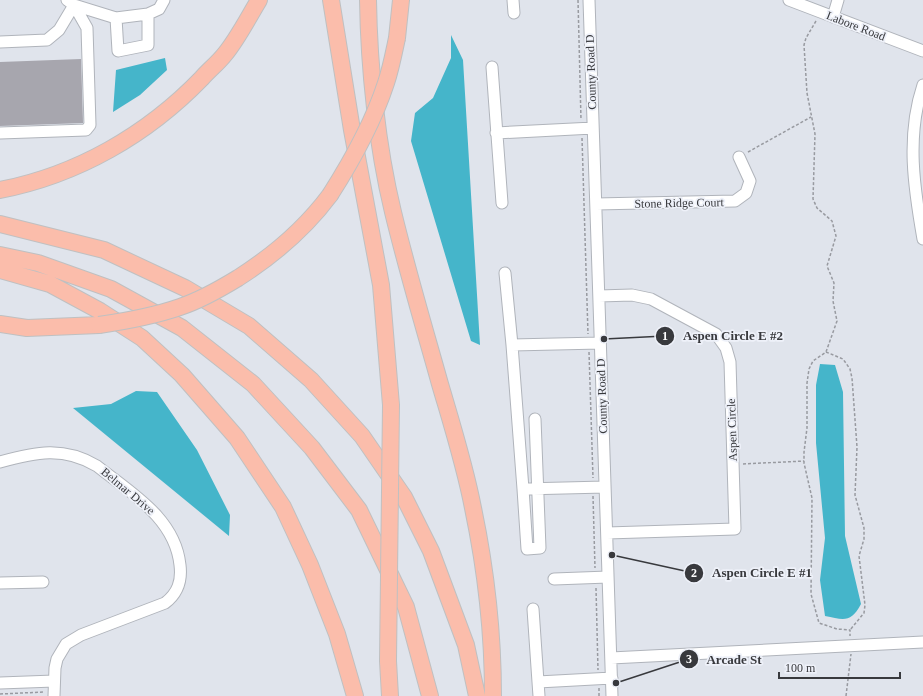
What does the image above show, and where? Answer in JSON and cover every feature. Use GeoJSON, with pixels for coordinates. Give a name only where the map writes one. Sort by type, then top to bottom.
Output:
{"type":"FeatureCollection","features":[{"type":"Feature","properties":{"kind":"highway"},"geometry":{"type":"LineString","coordinates":[[0,190],[23,186],[80,165],[136,135],[185,96],[225,54],[259,0]]}},
{"type":"Feature","properties":{"kind":"highway"},"geometry":{"type":"LineString","coordinates":[[331,0],[352,130],[381,285],[391,405],[388,661],[390,696]]}},
{"type":"Feature","properties":{"kind":"highway"},"geometry":{"type":"LineString","coordinates":[[368,0],[373,83],[382,154],[392,211],[459,447],[473,508],[485,580],[493,664],[493,696]]}},
{"type":"Feature","properties":{"kind":"highway"},"geometry":{"type":"LineString","coordinates":[[0,324],[27,328],[100,325],[140,318],[181,307],[217,291],[270,258],[314,217],[349,166],[368,130],[387,82],[397,38],[401,0]]}},
{"type":"Feature","properties":{"kind":"highway"},"geometry":{"type":"LineString","coordinates":[[0,224],[104,250],[185,288],[249,326],[311,380],[362,436],[404,497],[431,551],[466,645],[477,696]]}},
{"type":"Feature","properties":{"kind":"highway"},"geometry":{"type":"LineString","coordinates":[[0,255],[38,263],[111,289],[182,328],[253,384],[312,448],[359,510],[406,607],[430,696]]}},
{"type":"Feature","properties":{"kind":"highway"},"geometry":{"type":"LineString","coordinates":[[0,270],[50,284],[100,311],[142,338],[182,375],[238,438],[283,507],[310,565],[337,634],[355,696]]}},
{"type":"Feature","properties":{"kind":"street"},"geometry":{"type":"LineString","coordinates":[[73,2],[116,18],[148,14],[159,8],[164,0]]}},
{"type":"Feature","properties":{"kind":"street"},"geometry":{"type":"LineString","coordinates":[[513,0],[514,13]]}},
{"type":"Feature","properties":{"kind":"street","name":"County Road D"},"geometry":{"type":"LineString","coordinates":[[589,0],[612,696]]}},
{"type":"Feature","properties":{"kind":"street","name":"Labore Road"},"geometry":{"type":"LineString","coordinates":[[789,0],[923,51]]}},
{"type":"Feature","properties":{"kind":"street"},"geometry":{"type":"LineString","coordinates":[[833,17],[838,0]]}},
{"type":"Feature","properties":{"kind":"street"},"geometry":{"type":"LineString","coordinates":[[0,42],[47,40],[59,30],[73,2]]}},
{"type":"Feature","properties":{"kind":"street"},"geometry":{"type":"LineString","coordinates":[[0,133],[86,130],[90,125],[87,28],[73,2]]}},
{"type":"Feature","properties":{"kind":"street"},"geometry":{"type":"LineString","coordinates":[[116,18],[118,51],[148,45],[148,14]]}},
{"type":"Feature","properties":{"kind":"street"},"geometry":{"type":"LineString","coordinates":[[492,67],[502,204]]}},
{"type":"Feature","properties":{"kind":"street"},"geometry":{"type":"LineString","coordinates":[[923,85],[917,109],[912,153],[913,175],[923,239]]}},
{"type":"Feature","properties":{"kind":"street"},"geometry":{"type":"LineString","coordinates":[[496,133],[593,128]]}},
{"type":"Feature","properties":{"kind":"street","name":"Stone Ridge Court"},"geometry":{"type":"LineString","coordinates":[[596,204],[735,201],[746,193],[750,181],[739,157]]}},
{"type":"Feature","properties":{"kind":"street"},"geometry":{"type":"LineString","coordinates":[[505,274],[512,345],[527,549],[540,548],[535,418]]}},
{"type":"Feature","properties":{"kind":"street","name":"Aspen Circle"},"geometry":{"type":"LineString","coordinates":[[599,296],[632,295],[651,298],[709,329],[722,340],[730,362],[735,529],[607,533]]}},
{"type":"Feature","properties":{"kind":"street"},"geometry":{"type":"LineString","coordinates":[[512,345],[600,343]]}},
{"type":"Feature","properties":{"kind":"street","name":"Belmar Drive"},"geometry":{"type":"LineString","coordinates":[[0,462],[24,456],[52,452],[64,453],[87,460],[97,466],[156,514],[171,536],[179,560],[181,573],[179,585],[172,598],[159,606],[73,639],[63,648],[57,659],[54,689]]}},
{"type":"Feature","properties":{"kind":"street"},"geometry":{"type":"LineString","coordinates":[[523,489],[605,487]]}},
{"type":"Feature","properties":{"kind":"street"},"geometry":{"type":"LineString","coordinates":[[554,579],[608,577]]}},
{"type":"Feature","properties":{"kind":"street"},"geometry":{"type":"LineString","coordinates":[[0,584],[43,582]]}},
{"type":"Feature","properties":{"kind":"street"},"geometry":{"type":"LineString","coordinates":[[533,609],[539,696]]}},
{"type":"Feature","properties":{"kind":"street"},"geometry":{"type":"LineString","coordinates":[[611,658],[923,642]]}},
{"type":"Feature","properties":{"kind":"street"},"geometry":{"type":"LineString","coordinates":[[538,682],[612,678]]}},
{"type":"Feature","properties":{"kind":"street"},"geometry":{"type":"LineString","coordinates":[[0,683],[54,689]]}},
{"type":"Feature","properties":{"kind":"path"},"geometry":{"type":"LineString","coordinates":[[820,12],[804,45],[807,94],[815,134],[814,199],[817,208],[832,221],[836,236],[827,266],[834,283],[833,301],[837,321],[826,352],[813,361],[809,369],[807,383],[807,428],[804,442],[804,461],[812,498],[810,594],[819,623],[826,627],[850,630]]}},
{"type":"Feature","properties":{"kind":"path"},"geometry":{"type":"LineString","coordinates":[[739,157],[811,117]]}},
{"type":"Feature","properties":{"kind":"path"},"geometry":{"type":"LineString","coordinates":[[826,352],[843,359],[850,369],[858,447],[855,495],[864,528],[864,539],[859,556],[865,605],[864,612],[850,630],[846,696]]}},
{"type":"Feature","properties":{"kind":"path"},"geometry":{"type":"LineString","coordinates":[[733,465],[804,461]]}},
{"type":"Feature","properties":{"kind":"path"},"geometry":{"type":"LineString","coordinates":[[0,694],[54,689]]}},
{"type":"Feature","properties":{"kind":"water"},"geometry":{"type":"Polygon","coordinates":[[[451,35],[463,60],[480,345],[471,341],[411,141],[415,113],[433,98],[451,58],[451,35]]]}},
{"type":"Feature","properties":{"kind":"water"},"geometry":{"type":"Polygon","coordinates":[[[165,58],[167,70],[140,95],[113,112],[116,70],[165,58]]]}},
{"type":"Feature","properties":{"kind":"water"},"geometry":{"type":"Polygon","coordinates":[[[820,364],[835,365],[843,392],[845,536],[861,604],[854,614],[846,619],[825,616],[820,580],[825,538],[816,443],[816,385],[820,364]]]}},
{"type":"Feature","properties":{"kind":"water"},"geometry":{"type":"Polygon","coordinates":[[[136,391],[157,392],[197,450],[230,515],[229,536],[73,408],[111,404],[136,391]]]}},
{"type":"Feature","properties":{"kind":"building"},"geometry":{"type":"Polygon","coordinates":[[[81,59],[83,123],[0,126],[0,62],[81,59]]]}},
{"type":"Feature","properties":{"kind":"place","name":"Aspen Circle E #2"},"geometry":{"type":"Point","coordinates":[604,339]}},
{"type":"Feature","properties":{"kind":"place","name":"Aspen Circle E #1"},"geometry":{"type":"Point","coordinates":[612,555]}},
{"type":"Feature","properties":{"kind":"place","name":"Arcade St"},"geometry":{"type":"Point","coordinates":[616,683]}}]}
